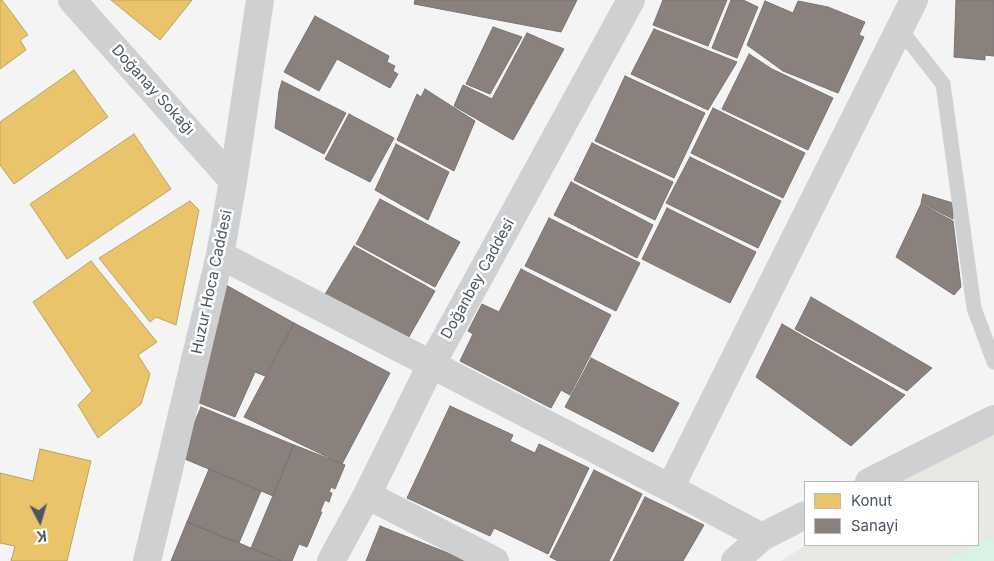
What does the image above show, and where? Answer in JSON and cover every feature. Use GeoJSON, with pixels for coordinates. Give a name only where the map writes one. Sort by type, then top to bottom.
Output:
{"type":"FeatureCollection","features":[{"type":"Feature","properties":{"kind":"street","name":"Doğanay Sokağı"},"geometry":{"type":"LineString","coordinates":[[72,0],[233,181]]}},
{"type":"Feature","properties":{"kind":"street","name":"Huzur Hoca Caddesi"},"geometry":{"type":"LineString","coordinates":[[147,561],[220,255],[260,0]]}},
{"type":"Feature","properties":{"kind":"street","name":"Doğanbey Caddesi"},"geometry":{"type":"LineString","coordinates":[[332,561],[431,365],[631,0]]}},
{"type":"Feature","properties":{"kind":"street"},"geometry":{"type":"LineString","coordinates":[[670,488],[914,0]]}},
{"type":"Feature","properties":{"kind":"street"},"geometry":{"type":"LineString","coordinates":[[220,255],[762,537]]}},
{"type":"Feature","properties":{"kind":"street"},"geometry":{"type":"LineString","coordinates":[[871,481],[994,419]]}},
{"type":"Feature","properties":{"kind":"street"},"geometry":{"type":"LineString","coordinates":[[367,495],[496,561]]}},
{"type":"Feature","properties":{"kind":"street"},"geometry":{"type":"LineString","coordinates":[[735,561],[762,537],[804,516]]}},
{"type":"Feature","properties":{"kind":"lane"},"geometry":{"type":"LineString","coordinates":[[900,28],[943,84],[974,308],[994,362]]}},
{"type":"Feature","properties":{"kind":"shaded area"},"geometry":{"type":"Polygon","coordinates":[[[989,423],[994,434],[994,561],[781,561],[804,546],[979,546],[979,481],[902,481],[989,423]]]}},
{"type":"Feature","properties":{"kind":"green space"},"geometry":{"type":"Polygon","coordinates":[[[994,536],[994,561],[946,561],[974,546],[979,546],[979,544],[994,536]]]}},
{"type":"Feature","properties":{"kind":"building: Konut"},"geometry":{"type":"Polygon","coordinates":[[[0,0],[2,0],[28,35],[20,40],[26,50],[0,69],[0,0]]]}},
{"type":"Feature","properties":{"kind":"building: Konut"},"geometry":{"type":"Polygon","coordinates":[[[111,0],[192,0],[160,40],[111,0]]]}},
{"type":"Feature","properties":{"kind":"building: Konut"},"geometry":{"type":"Polygon","coordinates":[[[74,70],[108,117],[14,184],[0,165],[0,122],[74,70]]]}},
{"type":"Feature","properties":{"kind":"building: Konut"},"geometry":{"type":"Polygon","coordinates":[[[134,134],[171,189],[67,259],[30,204],[134,134]]]}},
{"type":"Feature","properties":{"kind":"building: Konut"},"geometry":{"type":"Polygon","coordinates":[[[190,201],[199,210],[176,325],[156,317],[150,322],[99,258],[190,201]]]}},
{"type":"Feature","properties":{"kind":"building: Konut"},"geometry":{"type":"Polygon","coordinates":[[[91,261],[157,342],[138,355],[150,374],[141,404],[98,438],[78,405],[92,391],[33,302],[91,261]]]}},
{"type":"Feature","properties":{"kind":"building: Konut"},"geometry":{"type":"Polygon","coordinates":[[[40,449],[91,461],[67,561],[11,561],[15,546],[0,543],[0,473],[33,481],[40,449]]]}},
{"type":"Feature","properties":{"kind":"building: Sanayi"},"geometry":{"type":"Polygon","coordinates":[[[415,0],[577,0],[561,32],[414,4],[415,0]]]}},
{"type":"Feature","properties":{"kind":"building: Sanayi"},"geometry":{"type":"Polygon","coordinates":[[[663,0],[727,0],[708,46],[653,25],[663,0]]]}},
{"type":"Feature","properties":{"kind":"building: Sanayi"},"geometry":{"type":"Polygon","coordinates":[[[731,0],[743,0],[758,7],[737,58],[712,48],[731,0]]]}},
{"type":"Feature","properties":{"kind":"building: Sanayi"},"geometry":{"type":"Polygon","coordinates":[[[956,0],[994,0],[994,56],[985,55],[985,60],[954,57],[956,0]]]}},
{"type":"Feature","properties":{"kind":"building: Sanayi"},"geometry":{"type":"Polygon","coordinates":[[[765,1],[793,13],[798,1],[828,7],[865,22],[859,35],[864,37],[838,93],[783,71],[747,45],[765,1]]]}},
{"type":"Feature","properties":{"kind":"building: Sanayi"},"geometry":{"type":"Polygon","coordinates":[[[315,16],[389,56],[387,62],[395,66],[393,71],[398,74],[390,88],[337,59],[319,91],[284,72],[315,16]]]}},
{"type":"Feature","properties":{"kind":"building: Sanayi"},"geometry":{"type":"Polygon","coordinates":[[[493,27],[522,37],[490,94],[466,84],[493,27]]]}},
{"type":"Feature","properties":{"kind":"building: Sanayi"},"geometry":{"type":"Polygon","coordinates":[[[654,29],[737,62],[708,110],[631,74],[654,29]]]}},
{"type":"Feature","properties":{"kind":"building: Sanayi"},"geometry":{"type":"Polygon","coordinates":[[[527,33],[564,49],[513,140],[454,106],[463,85],[492,99],[527,33]]]}},
{"type":"Feature","properties":{"kind":"building: Sanayi"},"geometry":{"type":"Polygon","coordinates":[[[749,54],[772,69],[833,98],[808,150],[722,109],[749,54]]]}},
{"type":"Feature","properties":{"kind":"building: Sanayi"},"geometry":{"type":"Polygon","coordinates":[[[625,76],[705,113],[674,178],[595,141],[625,76]]]}},
{"type":"Feature","properties":{"kind":"building: Sanayi"},"geometry":{"type":"Polygon","coordinates":[[[282,81],[346,113],[324,154],[275,128],[282,81]]]}},
{"type":"Feature","properties":{"kind":"building: Sanayi"},"geometry":{"type":"Polygon","coordinates":[[[425,89],[475,121],[454,171],[397,140],[417,94],[421,97],[425,89]]]}},
{"type":"Feature","properties":{"kind":"building: Sanayi"},"geometry":{"type":"Polygon","coordinates":[[[713,108],[805,153],[783,198],[691,153],[713,108]]]}},
{"type":"Feature","properties":{"kind":"building: Sanayi"},"geometry":{"type":"Polygon","coordinates":[[[349,114],[394,138],[370,182],[325,159],[349,114]]]}},
{"type":"Feature","properties":{"kind":"building: Sanayi"},"geometry":{"type":"Polygon","coordinates":[[[592,143],[673,182],[655,220],[574,180],[592,143]]]}},
{"type":"Feature","properties":{"kind":"building: Sanayi"},"geometry":{"type":"Polygon","coordinates":[[[396,144],[449,172],[428,220],[375,190],[396,144]]]}},
{"type":"Feature","properties":{"kind":"building: Sanayi"},"geometry":{"type":"Polygon","coordinates":[[[690,157],[781,201],[758,248],[666,203],[690,157]]]}},
{"type":"Feature","properties":{"kind":"building: Sanayi"},"geometry":{"type":"Polygon","coordinates":[[[571,182],[653,225],[637,258],[554,215],[571,182]]]}},
{"type":"Feature","properties":{"kind":"building: Sanayi"},"geometry":{"type":"Polygon","coordinates":[[[923,194],[953,203],[953,219],[921,203],[923,194]]]}},
{"type":"Feature","properties":{"kind":"building: Sanayi"},"geometry":{"type":"Polygon","coordinates":[[[380,199],[460,242],[435,287],[356,244],[380,199]]]}},
{"type":"Feature","properties":{"kind":"building: Sanayi"},"geometry":{"type":"Polygon","coordinates":[[[921,204],[953,221],[961,287],[954,295],[896,257],[921,204]]]}},
{"type":"Feature","properties":{"kind":"building: Sanayi"},"geometry":{"type":"Polygon","coordinates":[[[667,208],[756,252],[730,303],[642,259],[667,208]]]}},
{"type":"Feature","properties":{"kind":"building: Sanayi"},"geometry":{"type":"Polygon","coordinates":[[[549,218],[640,263],[616,311],[525,266],[549,218]]]}},
{"type":"Feature","properties":{"kind":"building: Sanayi"},"geometry":{"type":"Polygon","coordinates":[[[354,246],[435,291],[406,342],[324,296],[354,246]]]}},
{"type":"Feature","properties":{"kind":"building: Sanayi"},"geometry":{"type":"Polygon","coordinates":[[[521,269],[611,315],[570,395],[561,390],[551,408],[460,361],[473,334],[468,331],[482,304],[499,312],[521,269]]]}},
{"type":"Feature","properties":{"kind":"building: Sanayi"},"geometry":{"type":"Polygon","coordinates":[[[226,285],[294,323],[265,376],[255,372],[235,417],[192,400],[226,285]]]}},
{"type":"Feature","properties":{"kind":"building: Sanayi"},"geometry":{"type":"Polygon","coordinates":[[[811,297],[932,368],[907,391],[795,329],[811,297]]]}},
{"type":"Feature","properties":{"kind":"building: Sanayi"},"geometry":{"type":"Polygon","coordinates":[[[294,323],[390,373],[342,464],[244,417],[294,323]]]}},
{"type":"Feature","properties":{"kind":"building: Sanayi"},"geometry":{"type":"Polygon","coordinates":[[[782,324],[905,395],[851,446],[756,377],[782,324]]]}},
{"type":"Feature","properties":{"kind":"building: Sanayi"},"geometry":{"type":"Polygon","coordinates":[[[591,358],[679,403],[653,452],[565,407],[591,358]]]}},
{"type":"Feature","properties":{"kind":"building: Sanayi"},"geometry":{"type":"Polygon","coordinates":[[[450,406],[513,435],[510,441],[535,453],[539,444],[589,468],[548,554],[494,528],[490,536],[407,498],[450,406]]]}},
{"type":"Feature","properties":{"kind":"building: Sanayi"},"geometry":{"type":"Polygon","coordinates":[[[201,407],[294,445],[273,496],[180,457],[201,407]]]}},
{"type":"Feature","properties":{"kind":"building: Sanayi"},"geometry":{"type":"Polygon","coordinates":[[[294,445],[345,465],[335,489],[331,487],[329,492],[332,493],[329,502],[325,500],[307,547],[299,544],[292,561],[282,561],[251,548],[294,445]]]}},
{"type":"Feature","properties":{"kind":"building: Sanayi"},"geometry":{"type":"Polygon","coordinates":[[[209,469],[261,491],[239,543],[187,522],[209,469]]]}},
{"type":"Feature","properties":{"kind":"building: Sanayi"},"geometry":{"type":"Polygon","coordinates":[[[594,470],[642,494],[609,561],[558,561],[550,557],[594,470]]]}},
{"type":"Feature","properties":{"kind":"building: Sanayi"},"geometry":{"type":"Polygon","coordinates":[[[645,497],[704,525],[683,561],[613,561],[645,497]]]}},
{"type":"Feature","properties":{"kind":"building: Sanayi"},"geometry":{"type":"Polygon","coordinates":[[[187,522],[239,543],[281,561],[171,561],[187,522]]]}},
{"type":"Feature","properties":{"kind":"building: Sanayi"},"geometry":{"type":"Polygon","coordinates":[[[380,526],[468,561],[366,561],[380,526]]]}}]}
